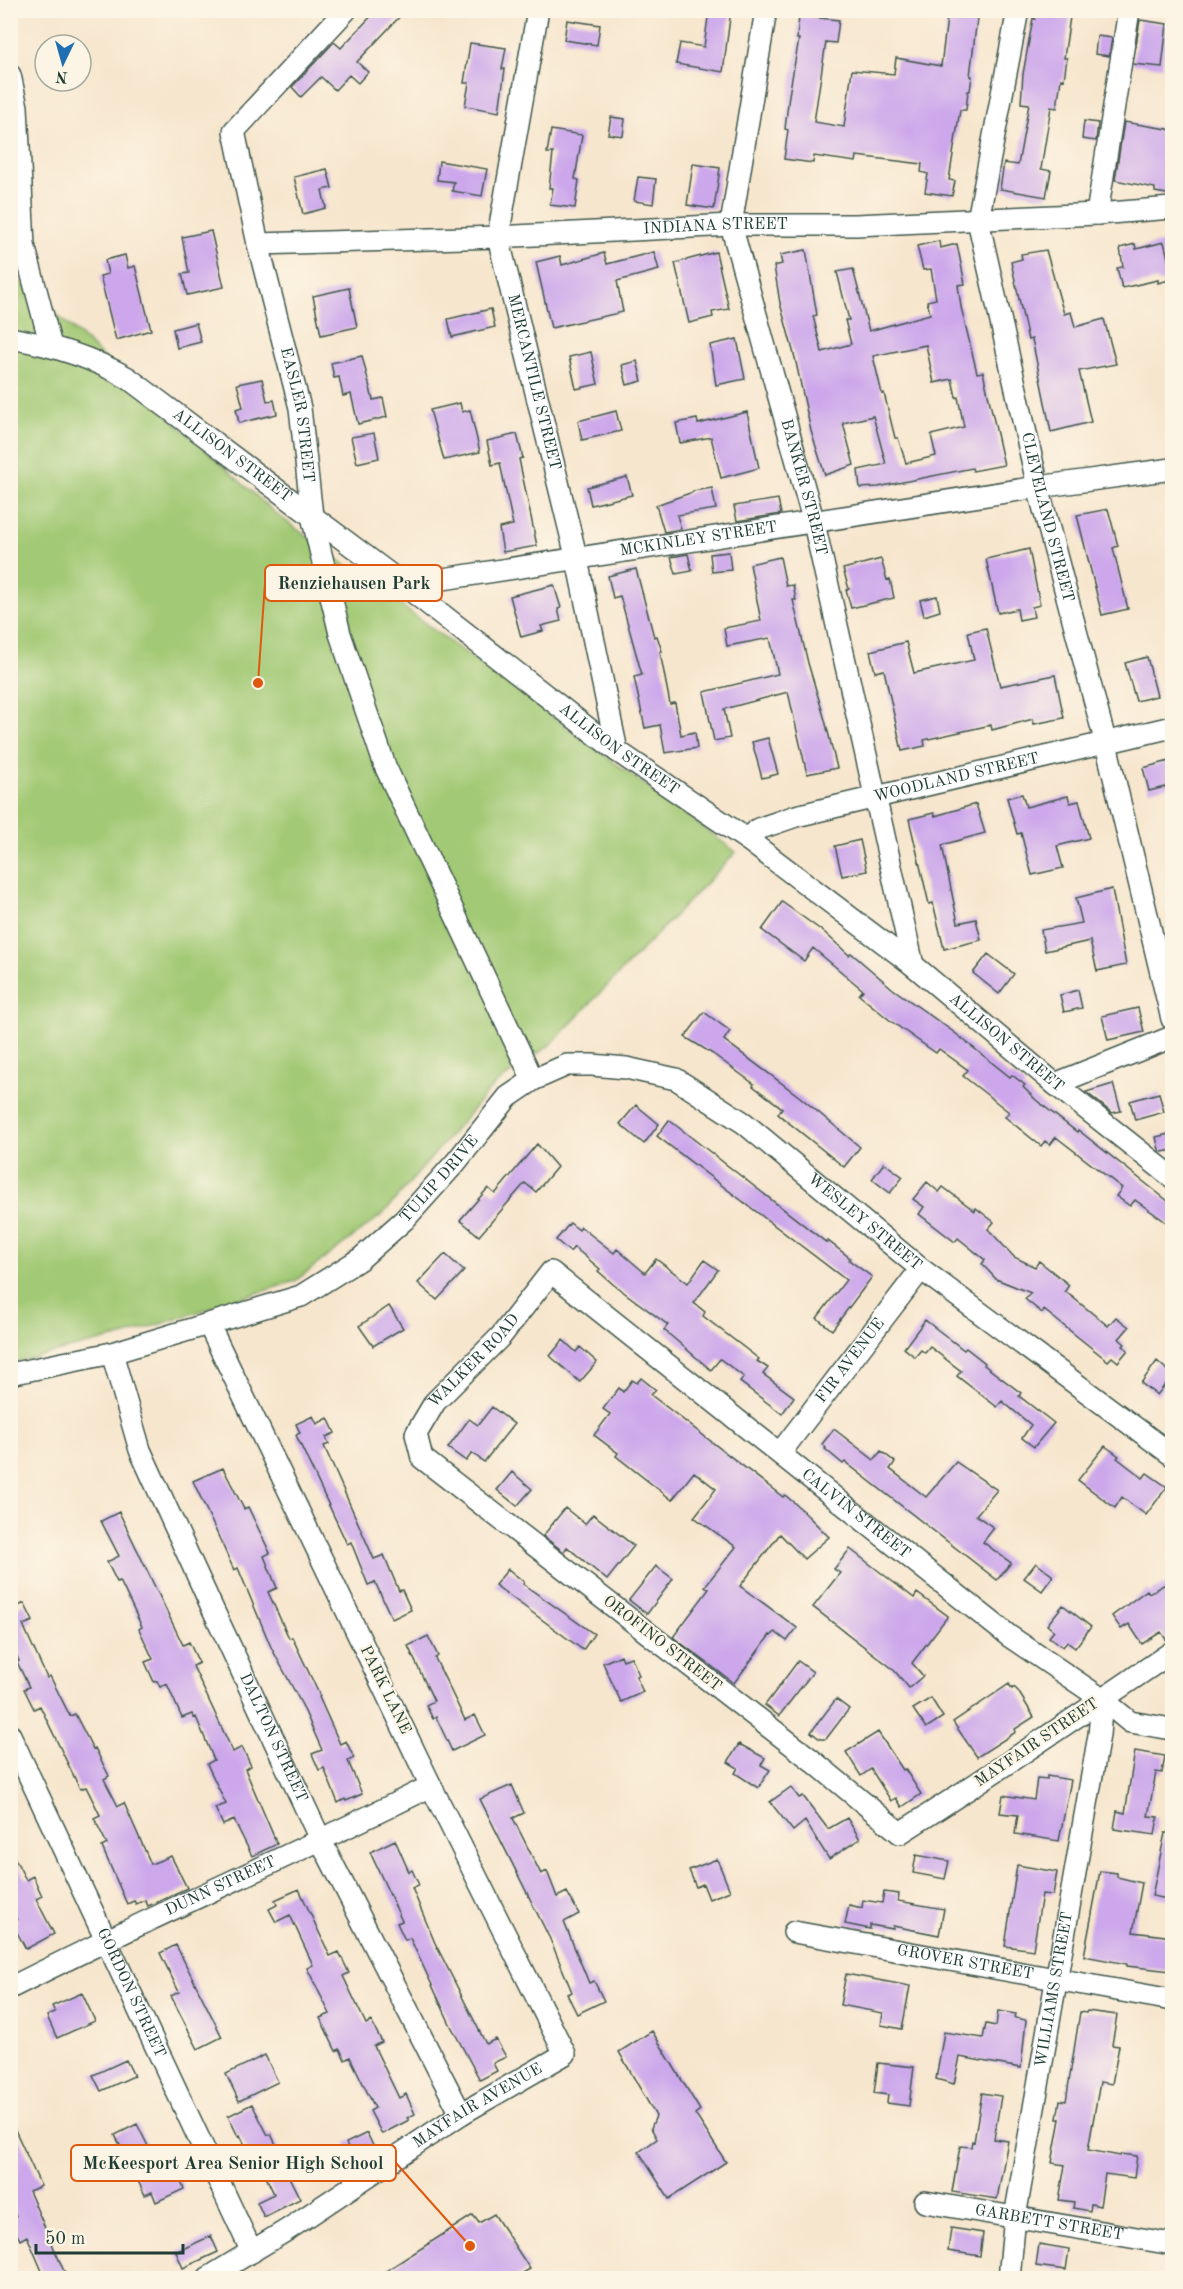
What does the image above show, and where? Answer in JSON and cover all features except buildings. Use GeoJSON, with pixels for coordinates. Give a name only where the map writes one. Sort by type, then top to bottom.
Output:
{"type":"FeatureCollection","features":[{"type":"Feature","properties":{"kind":"street","name":"EASLER STREET"},"geometry":{"type":"LineString","coordinates":[[346,10],[234,131],[258,244],[300,408],[312,516],[340,634],[385,766],[533,1080]]}},
{"type":"Feature","properties":{"kind":"street","name":"MERCANTILE STREET"},"geometry":{"type":"LineString","coordinates":[[538,10],[498,237],[577,560],[617,751]]}},
{"type":"Feature","properties":{"kind":"street","name":"BANKER STREET"},"geometry":{"type":"LineString","coordinates":[[766,10],[731,225],[814,523],[913,965]]}},
{"type":"Feature","properties":{"kind":"street","name":"CLEVELAND STREET"},"geometry":{"type":"LineString","coordinates":[[1018,10],[978,220],[1038,487],[1106,744],[1173,1019]]}},
{"type":"Feature","properties":{"kind":"street"},"geometry":{"type":"LineString","coordinates":[[1096,214],[1129,10]]}},
{"type":"Feature","properties":{"kind":"street"},"geometry":{"type":"LineString","coordinates":[[10,75],[17,107],[24,245],[51,346]]}},
{"type":"Feature","properties":{"kind":"street","name":"INDIANA STREET"},"geometry":{"type":"LineString","coordinates":[[258,244],[498,237],[731,225],[856,225],[1096,214],[1173,208]]}},
{"type":"Feature","properties":{"kind":"street","name":"ALLISON STREET"},"geometry":{"type":"LineString","coordinates":[[10,338],[51,346],[105,365],[128,378],[404,585],[617,751],[748,840],[913,965],[1055,1084],[1173,1177]]}},
{"type":"Feature","properties":{"kind":"street","name":"MCKINLEY STREET"},"geometry":{"type":"LineString","coordinates":[[404,585],[1038,487],[1173,469]]}},
{"type":"Feature","properties":{"kind":"street","name":"WOODLAND STREET"},"geometry":{"type":"LineString","coordinates":[[748,840],[758,829],[796,816],[1173,727]]}},
{"type":"Feature","properties":{"kind":"street"},"geometry":{"type":"LineString","coordinates":[[1055,1084],[1173,1037]]}},
{"type":"Feature","properties":{"kind":"street","name":"WESLEY STREET"},"geometry":{"type":"LineString","coordinates":[[533,1080],[567,1065],[626,1068],[676,1079],[744,1124],[921,1269],[1173,1455]]}},
{"type":"Feature","properties":{"kind":"street","name":"TULIP DRIVE"},"geometry":{"type":"LineString","coordinates":[[10,1374],[112,1353],[301,1296],[360,1259],[404,1220],[456,1162],[508,1097],[533,1080]]}},
{"type":"Feature","properties":{"kind":"street","name":"FIR AVENUE"},"geometry":{"type":"LineString","coordinates":[[780,1453],[921,1269]]}},
{"type":"Feature","properties":{"kind":"street","name":"CALVIN STREET"},"geometry":{"type":"LineString","coordinates":[[551,1272],[1009,1635],[1102,1699],[1130,1722],[1173,1729]]}},
{"type":"Feature","properties":{"kind":"street","name":"WALKER ROAD"},"geometry":{"type":"LineString","coordinates":[[422,1458],[416,1434],[435,1402],[501,1336],[551,1272]]}},
{"type":"Feature","properties":{"kind":"street","name":"PARK LANE"},"geometry":{"type":"LineString","coordinates":[[209,1325],[431,1786],[565,2054]]}},
{"type":"Feature","properties":{"kind":"street","name":"DALTON STREET"},"geometry":{"type":"LineString","coordinates":[[112,1353],[140,1450],[321,1841],[460,2114]]}},
{"type":"Feature","properties":{"kind":"street","name":"OROFINO STREET"},"geometry":{"type":"LineString","coordinates":[[422,1458],[813,1761],[900,1833]]}},
{"type":"Feature","properties":{"kind":"street","name":"MAYFAIR STREET"},"geometry":{"type":"LineString","coordinates":[[900,1833],[967,1791],[1173,1652]]}},
{"type":"Feature","properties":{"kind":"street","name":"WILLIAMS STREET"},"geometry":{"type":"LineString","coordinates":[[1010,2278],[1014,2217],[1099,1735],[1102,1699]]}},
{"type":"Feature","properties":{"kind":"street","name":"GORDON STREET"},"geometry":{"type":"LineString","coordinates":[[10,1735],[252,2252]]}},
{"type":"Feature","properties":{"kind":"street","name":"DUNN STREET"},"geometry":{"type":"LineString","coordinates":[[10,1988],[105,1940],[321,1841],[431,1786]]}},
{"type":"Feature","properties":{"kind":"street","name":"GROVER STREET"},"geometry":{"type":"LineString","coordinates":[[794,1932],[1173,2000]]}},
{"type":"Feature","properties":{"kind":"street","name":"MAYFAIR AVENUE"},"geometry":{"type":"LineString","coordinates":[[208,2278],[252,2252],[460,2114],[565,2054]]}},
{"type":"Feature","properties":{"kind":"street","name":"GARBETT STREET"},"geometry":{"type":"LineString","coordinates":[[925,2202],[1173,2244]]}},
{"type":"Feature","properties":{"kind":"green space"},"geometry":{"type":"Polygon","coordinates":[[[10,272],[275,513],[736,852],[551,1044],[491,1088],[383,1214],[295,1281],[126,1335],[10,1363],[10,272]]]}},
{"type":"Feature","properties":{"kind":"place","name":"Renziehausen Park"},"geometry":{"type":"Point","coordinates":[258,683]}},
{"type":"Feature","properties":{"kind":"place","name":"McKeesport Area Senior High School"},"geometry":{"type":"Point","coordinates":[470,2246]}}]}
